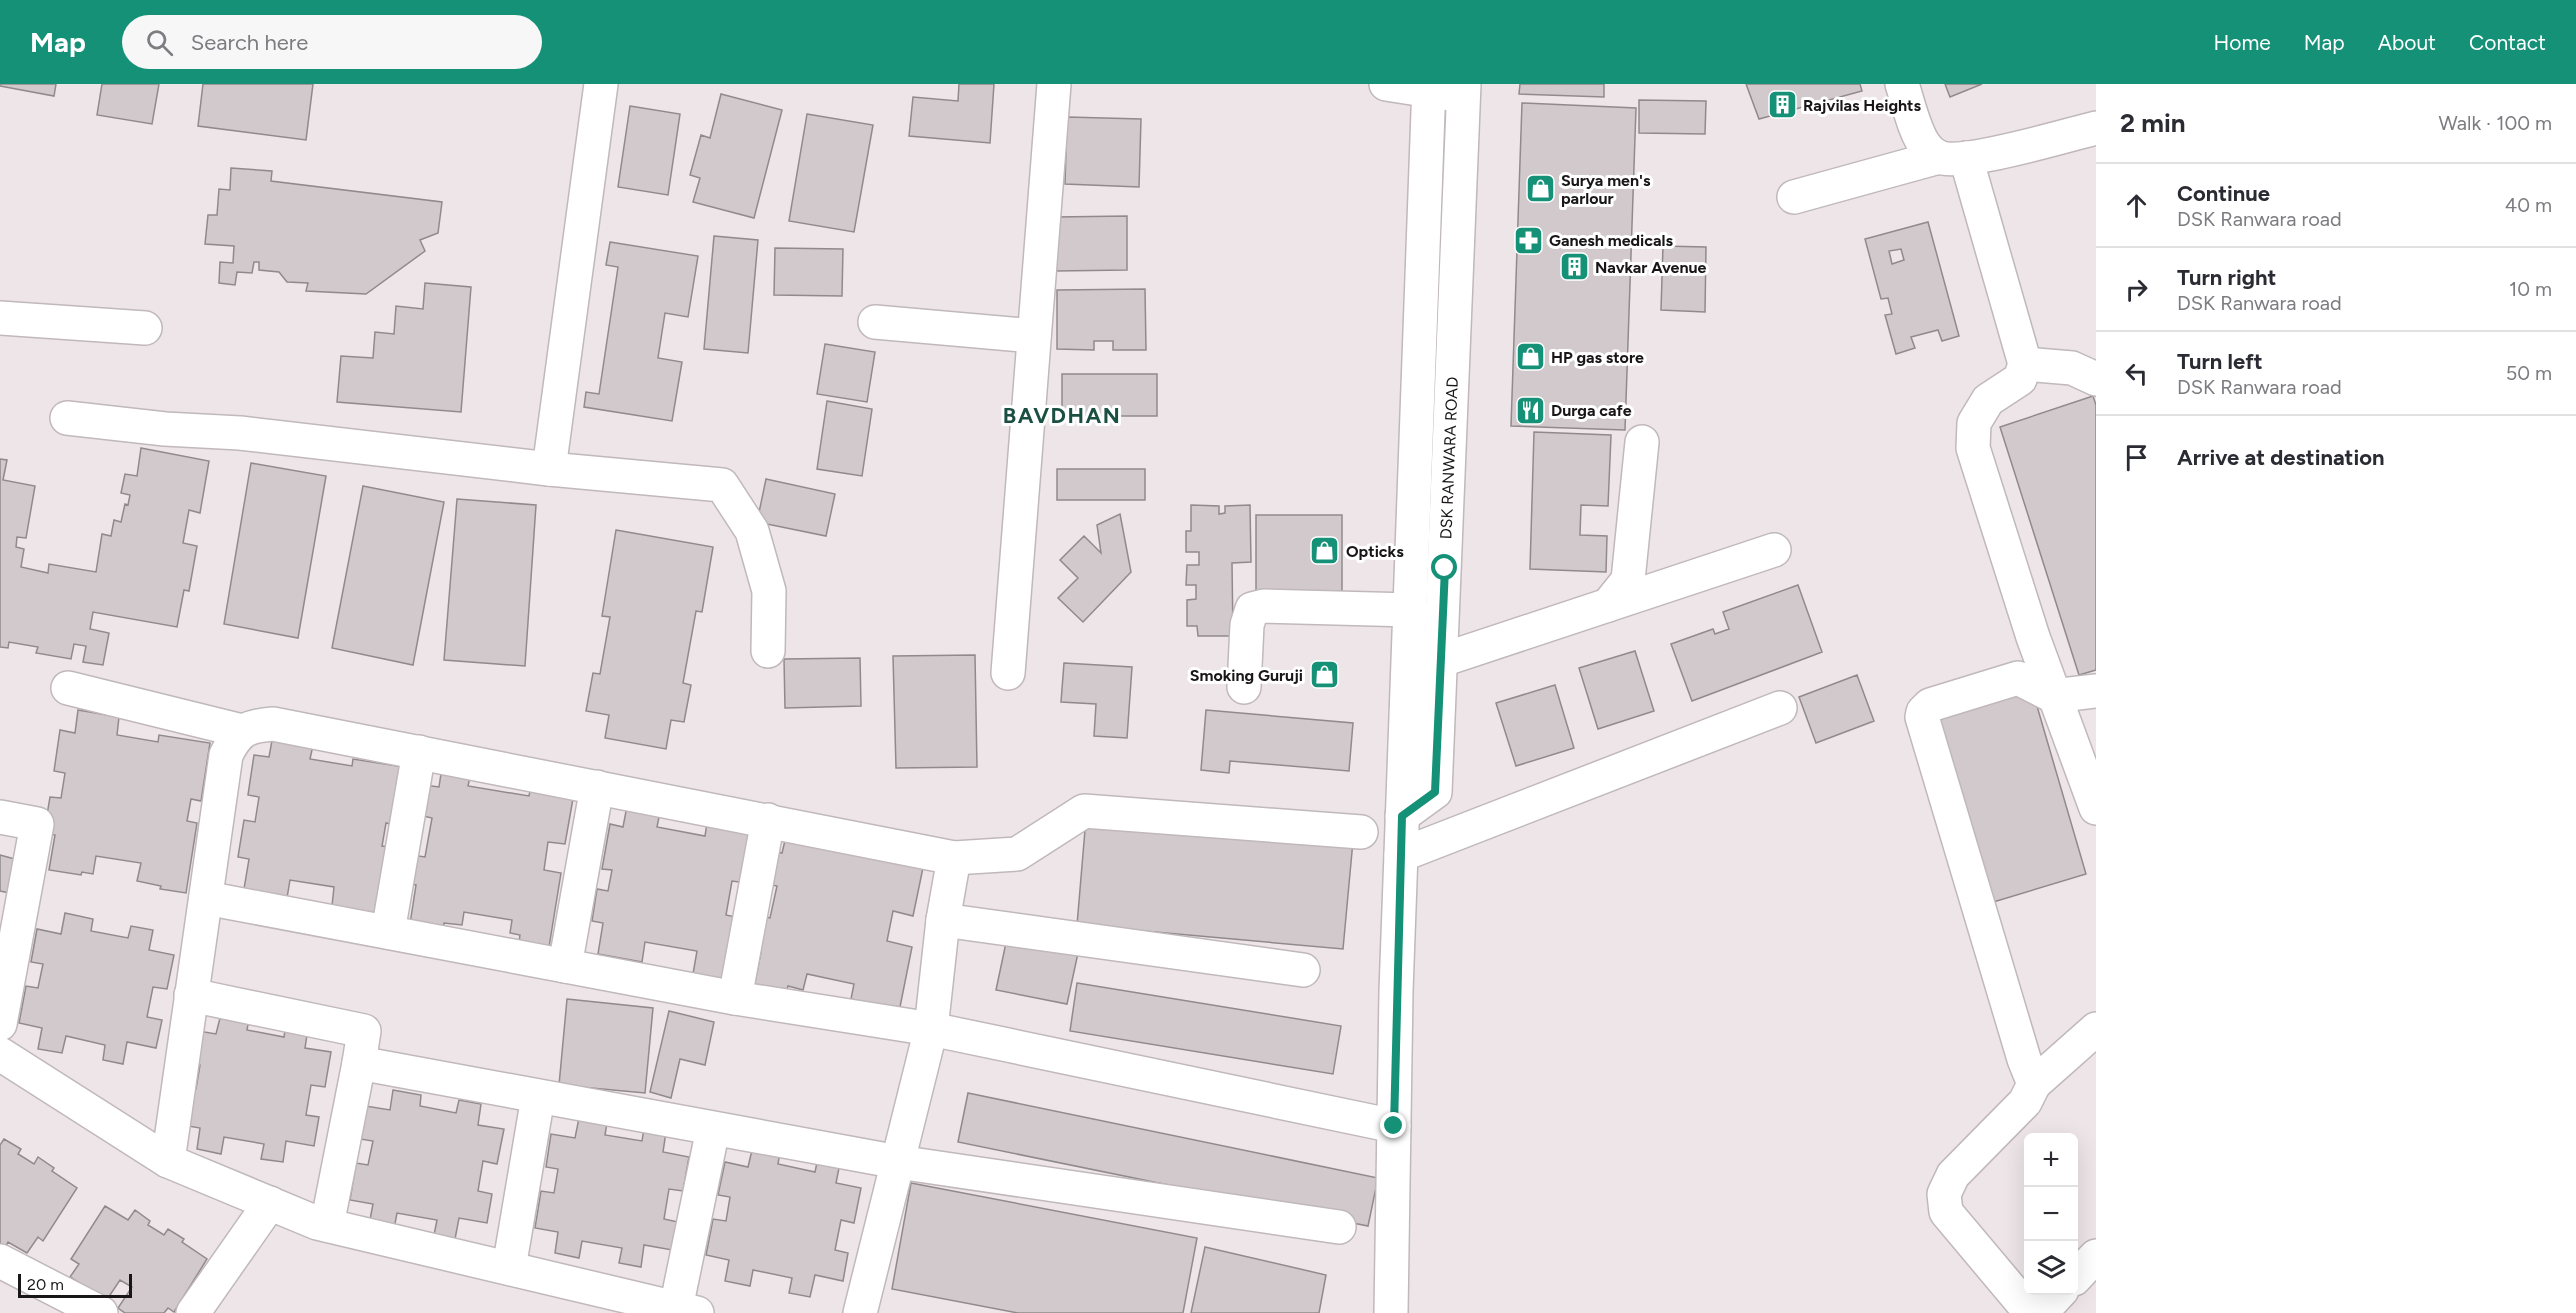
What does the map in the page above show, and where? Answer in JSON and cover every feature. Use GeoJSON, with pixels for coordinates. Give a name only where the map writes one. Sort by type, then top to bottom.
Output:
{"type":"FeatureCollection","features":[{"type":"Feature","properties":{"kind":"street"},"geometry":{"type":"LineString","coordinates":[[549,469],[601,84]]}},
{"type":"Feature","properties":{"kind":"street"},"geometry":{"type":"LineString","coordinates":[[1008,673],[1054,84]]}},
{"type":"Feature","properties":{"kind":"street"},"geometry":{"type":"LineString","coordinates":[[1386,84],[1464,90]]}},
{"type":"Feature","properties":{"kind":"street"},"geometry":{"type":"LineString","coordinates":[[1902,84],[1911,114],[1926,147],[1952,157],[2025,364],[2020,379],[1988,400],[1974,423],[1973,448],[2053,696],[2096,808]]}},
{"type":"Feature","properties":{"kind":"street","name":"DSK RANWARA ROAD"},"geometry":{"type":"LineString","coordinates":[[1411,610],[1429,88]]}},
{"type":"Feature","properties":{"kind":"street","name":"DSK RANWARA ROAD"},"geometry":{"type":"LineString","coordinates":[[1402,816],[1435,792],[1464,90]]}},
{"type":"Feature","properties":{"kind":"street"},"geometry":{"type":"LineString","coordinates":[[1794,196],[1952,157],[1993,154],[2096,128]]}},
{"type":"Feature","properties":{"kind":"street"},"geometry":{"type":"LineString","coordinates":[[0,318],[145,328]]}},
{"type":"Feature","properties":{"kind":"street"},"geometry":{"type":"LineString","coordinates":[[875,322],[1034,336]]}},
{"type":"Feature","properties":{"kind":"street"},"geometry":{"type":"LineString","coordinates":[[2025,364],[2072,368],[2096,379]]}},
{"type":"Feature","properties":{"kind":"street"},"geometry":{"type":"LineString","coordinates":[[67,418],[165,429],[255,435],[549,469],[722,485],[752,531],[769,591],[768,651]]}},
{"type":"Feature","properties":{"kind":"street"},"geometry":{"type":"LineString","coordinates":[[1608,605],[1628,580],[1642,442]]}},
{"type":"Feature","properties":{"kind":"street"},"geometry":{"type":"LineString","coordinates":[[1408,671],[1774,550]]}},
{"type":"Feature","properties":{"kind":"street"},"geometry":{"type":"LineString","coordinates":[[1412,573],[1445,568]]}},
{"type":"Feature","properties":{"kind":"street"},"geometry":{"type":"LineString","coordinates":[[1244,687],[1247,624],[1252,609],[1264,606],[1411,610],[1402,816],[1391,1313]]}},
{"type":"Feature","properties":{"kind":"street"},"geometry":{"type":"LineString","coordinates":[[2034,1084],[2024,1059],[1922,717],[1923,712],[1930,705],[2018,678],[2053,696],[2096,691]]}},
{"type":"Feature","properties":{"kind":"street"},"geometry":{"type":"LineString","coordinates":[[68,688],[242,731]]}},
{"type":"Feature","properties":{"kind":"street"},"geometry":{"type":"LineString","coordinates":[[1401,855],[1780,708]]}},
{"type":"Feature","properties":{"kind":"street"},"geometry":{"type":"LineString","coordinates":[[168,1161],[226,755],[233,741],[242,731],[257,725],[273,724],[954,858],[1017,854],[1084,811],[1361,832]]}},
{"type":"Feature","properties":{"kind":"street"},"geometry":{"type":"LineString","coordinates":[[388,932],[418,752]]}},
{"type":"Feature","properties":{"kind":"street"},"geometry":{"type":"LineString","coordinates":[[565,966],[597,787]]}},
{"type":"Feature","properties":{"kind":"street"},"geometry":{"type":"LineString","coordinates":[[0,817],[37,824],[0,1024]]}},
{"type":"Feature","properties":{"kind":"street"},"geometry":{"type":"LineString","coordinates":[[735,998],[768,820]]}},
{"type":"Feature","properties":{"kind":"street"},"geometry":{"type":"LineString","coordinates":[[860,1313],[931,1029],[943,920],[954,858]]}},
{"type":"Feature","properties":{"kind":"street"},"geometry":{"type":"LineString","coordinates":[[206,898],[735,998],[931,1029],[1394,1126]]}},
{"type":"Feature","properties":{"kind":"street"},"geometry":{"type":"LineString","coordinates":[[943,920],[1303,969]]}},
{"type":"Feature","properties":{"kind":"street"},"geometry":{"type":"LineString","coordinates":[[191,996],[364,1031],[327,1225]]}},
{"type":"Feature","properties":{"kind":"street"},"geometry":{"type":"LineString","coordinates":[[2057,1295],[2048,1305],[2025,1306],[1946,1212],[1944,1194],[1953,1175],[2025,1102],[2034,1084],[2096,1029]]}},
{"type":"Feature","properties":{"kind":"street"},"geometry":{"type":"LineString","coordinates":[[0,1054],[168,1161],[327,1225],[686,1311],[713,1129]]}},
{"type":"Feature","properties":{"kind":"street"},"geometry":{"type":"LineString","coordinates":[[359,1063],[898,1162],[1339,1227]]}},
{"type":"Feature","properties":{"kind":"street"},"geometry":{"type":"LineString","coordinates":[[509,1268],[538,1097]]}},
{"type":"Feature","properties":{"kind":"street"},"geometry":{"type":"LineString","coordinates":[[193,1313],[270,1203]]}},
{"type":"Feature","properties":{"kind":"street"},"geometry":{"type":"LineString","coordinates":[[2078,1274],[2096,1256]]}},
{"type":"Feature","properties":{"kind":"street"},"geometry":{"type":"LineString","coordinates":[[0,1261],[101,1313]]}},
{"type":"Feature","properties":{"kind":"building"},"geometry":{"type":"Polygon","coordinates":[[[0,84],[56,84],[54,96],[0,86],[0,84]]]}},
{"type":"Feature","properties":{"kind":"building"},"geometry":{"type":"Polygon","coordinates":[[[102,84],[159,84],[152,124],[97,115],[102,84]]]}},
{"type":"Feature","properties":{"kind":"building"},"geometry":{"type":"Polygon","coordinates":[[[203,84],[313,84],[306,140],[198,126],[203,84]]]}},
{"type":"Feature","properties":{"kind":"building"},"geometry":{"type":"Polygon","coordinates":[[[959,84],[994,84],[990,143],[909,136],[913,97],[958,101],[959,84]]]}},
{"type":"Feature","properties":{"kind":"building"},"geometry":{"type":"Polygon","coordinates":[[[1520,84],[1604,84],[1604,97],[1519,94],[1520,84]]]}},
{"type":"Feature","properties":{"kind":"building","name":"Rajvilas Heights"},"geometry":{"type":"Polygon","coordinates":[[[1746,84],[1860,84],[1862,91],[1759,119],[1746,84]]]}},
{"type":"Feature","properties":{"kind":"building"},"geometry":{"type":"Polygon","coordinates":[[[1945,84],[1982,84],[1950,97],[1945,84]]]}},
{"type":"Feature","properties":{"kind":"building"},"geometry":{"type":"Polygon","coordinates":[[[721,94],[782,110],[754,218],[693,202],[700,178],[690,175],[701,135],[710,138],[721,94]]]}},
{"type":"Feature","properties":{"kind":"building"},"geometry":{"type":"Polygon","coordinates":[[[1639,100],[1706,101],[1705,134],[1639,133],[1639,100]]]}},
{"type":"Feature","properties":{"kind":"building","name":"Navkar Avenue"},"geometry":{"type":"Polygon","coordinates":[[[1522,103],[1636,108],[1625,430],[1511,426],[1522,103]]]}},
{"type":"Feature","properties":{"kind":"building"},"geometry":{"type":"Polygon","coordinates":[[[630,106],[680,114],[668,195],[618,187],[630,106]]]}},
{"type":"Feature","properties":{"kind":"building"},"geometry":{"type":"Polygon","coordinates":[[[807,114],[873,125],[854,232],[789,221],[807,114]]]}},
{"type":"Feature","properties":{"kind":"building"},"geometry":{"type":"Polygon","coordinates":[[[1067,117],[1141,119],[1139,187],[1065,184],[1067,117]]]}},
{"type":"Feature","properties":{"kind":"building"},"geometry":{"type":"Polygon","coordinates":[[[231,168],[272,171],[271,181],[442,202],[438,233],[420,240],[425,251],[366,294],[306,291],[308,283],[287,282],[279,272],[259,270],[259,262],[254,262],[252,273],[237,272],[235,285],[219,283],[220,262],[233,263],[234,246],[205,244],[208,215],[217,215],[219,189],[230,190],[231,168]]]}},
{"type":"Feature","properties":{"kind":"building"},"geometry":{"type":"Polygon","coordinates":[[[1127,216],[1127,270],[1056,271],[1055,217],[1127,216]]]}},
{"type":"Feature","properties":{"kind":"building"},"geometry":{"type":"Polygon","coordinates":[[[1928,222],[1959,336],[1942,341],[1938,330],[1911,337],[1915,348],[1896,354],[1885,315],[1892,314],[1888,298],[1881,299],[1865,239],[1928,222]],[[1901,249],[1889,251],[1892,264],[1904,260],[1901,249]]]}},
{"type":"Feature","properties":{"kind":"building"},"geometry":{"type":"Polygon","coordinates":[[[714,236],[758,240],[748,353],[704,349],[714,236]]]}},
{"type":"Feature","properties":{"kind":"building"},"geometry":{"type":"Polygon","coordinates":[[[610,242],[698,256],[688,317],[665,313],[658,358],[682,362],[672,421],[584,407],[586,392],[599,394],[618,267],[606,265],[610,242]]]}},
{"type":"Feature","properties":{"kind":"building"},"geometry":{"type":"Polygon","coordinates":[[[1663,246],[1706,247],[1705,312],[1661,310],[1663,246]]]}},
{"type":"Feature","properties":{"kind":"building"},"geometry":{"type":"Polygon","coordinates":[[[775,248],[843,249],[842,296],[774,295],[775,248]]]}},
{"type":"Feature","properties":{"kind":"building"},"geometry":{"type":"Polygon","coordinates":[[[425,283],[471,287],[461,412],[337,402],[341,356],[373,358],[375,332],[394,334],[396,306],[423,309],[425,283]]]}},
{"type":"Feature","properties":{"kind":"building"},"geometry":{"type":"Polygon","coordinates":[[[1145,289],[1146,350],[1113,350],[1113,341],[1094,341],[1094,350],[1057,349],[1057,290],[1145,289]]]}},
{"type":"Feature","properties":{"kind":"building"},"geometry":{"type":"Polygon","coordinates":[[[825,344],[875,352],[867,402],[817,394],[825,344]]]}},
{"type":"Feature","properties":{"kind":"building"},"geometry":{"type":"Polygon","coordinates":[[[1062,374],[1157,374],[1157,416],[1062,416],[1062,374]]]}},
{"type":"Feature","properties":{"kind":"building"},"geometry":{"type":"Polygon","coordinates":[[[2093,396],[2096,405],[2096,670],[2079,675],[2000,427],[2093,396]]]}},
{"type":"Feature","properties":{"kind":"building"},"geometry":{"type":"Polygon","coordinates":[[[827,401],[872,409],[862,476],[817,469],[827,401]]]}},
{"type":"Feature","properties":{"kind":"building"},"geometry":{"type":"Polygon","coordinates":[[[1534,432],[1611,435],[1608,506],[1581,505],[1580,535],[1607,536],[1606,572],[1530,569],[1534,432]]]}},
{"type":"Feature","properties":{"kind":"building"},"geometry":{"type":"Polygon","coordinates":[[[141,448],[209,461],[200,513],[189,510],[183,543],[197,546],[189,591],[184,590],[177,627],[93,612],[90,629],[109,633],[103,665],[83,662],[86,646],[74,644],[71,659],[36,653],[38,647],[9,642],[8,648],[0,647],[0,459],[7,460],[3,480],[35,486],[26,538],[17,537],[16,547],[24,549],[21,567],[48,573],[49,564],[96,572],[102,534],[111,536],[114,520],[121,522],[125,504],[128,505],[130,495],[121,493],[125,474],[137,476],[141,448]]]}},
{"type":"Feature","properties":{"kind":"building"},"geometry":{"type":"Polygon","coordinates":[[[251,463],[326,476],[298,638],[224,624],[251,463]]]}},
{"type":"Feature","properties":{"kind":"building"},"geometry":{"type":"Polygon","coordinates":[[[1057,469],[1145,469],[1145,500],[1057,500],[1057,469]]]}},
{"type":"Feature","properties":{"kind":"building"},"geometry":{"type":"Polygon","coordinates":[[[766,479],[835,494],[826,536],[757,522],[766,479]]]}},
{"type":"Feature","properties":{"kind":"building"},"geometry":{"type":"Polygon","coordinates":[[[363,486],[444,502],[413,665],[332,648],[363,486]]]}},
{"type":"Feature","properties":{"kind":"building"},"geometry":{"type":"Polygon","coordinates":[[[457,499],[536,505],[525,666],[444,660],[457,499]]]}},
{"type":"Feature","properties":{"kind":"building"},"geometry":{"type":"Polygon","coordinates":[[[1191,505],[1219,506],[1219,514],[1225,513],[1225,506],[1250,505],[1251,562],[1232,563],[1233,636],[1198,636],[1197,626],[1187,626],[1187,600],[1196,599],[1196,585],[1186,585],[1187,565],[1199,565],[1199,552],[1186,552],[1186,531],[1191,531],[1191,505]]]}},
{"type":"Feature","properties":{"kind":"building"},"geometry":{"type":"Polygon","coordinates":[[[1120,514],[1131,572],[1083,622],[1058,598],[1078,578],[1060,560],[1084,536],[1101,553],[1097,525],[1120,514]]]}},
{"type":"Feature","properties":{"kind":"building"},"geometry":{"type":"Polygon","coordinates":[[[1256,515],[1342,515],[1342,591],[1256,591],[1256,515]]]}},
{"type":"Feature","properties":{"kind":"building"},"geometry":{"type":"Polygon","coordinates":[[[616,530],[713,547],[702,612],[696,611],[683,683],[691,685],[684,722],[671,720],[666,749],[605,738],[609,715],[586,711],[593,673],[600,674],[610,617],[602,616],[616,530]]]}},
{"type":"Feature","properties":{"kind":"building"},"geometry":{"type":"Polygon","coordinates":[[[1798,585],[1822,652],[1692,701],[1671,644],[1713,629],[1715,634],[1729,629],[1723,612],[1798,585]]]}},
{"type":"Feature","properties":{"kind":"building"},"geometry":{"type":"Polygon","coordinates":[[[1635,651],[1654,711],[1598,729],[1579,668],[1635,651]]]}},
{"type":"Feature","properties":{"kind":"building"},"geometry":{"type":"Polygon","coordinates":[[[975,655],[977,767],[896,768],[893,656],[975,655]]]}},
{"type":"Feature","properties":{"kind":"building"},"geometry":{"type":"Polygon","coordinates":[[[860,658],[861,706],[785,708],[784,659],[860,658]]]}},
{"type":"Feature","properties":{"kind":"building"},"geometry":{"type":"Polygon","coordinates":[[[1064,663],[1132,667],[1127,738],[1094,736],[1096,704],[1061,702],[1064,663]]]}},
{"type":"Feature","properties":{"kind":"building"},"geometry":{"type":"Polygon","coordinates":[[[1857,675],[1874,721],[1816,743],[1799,697],[1857,675]]]}},
{"type":"Feature","properties":{"kind":"building"},"geometry":{"type":"Polygon","coordinates":[[[1555,685],[1574,748],[1516,766],[1496,703],[1555,685]]]}},
{"type":"Feature","properties":{"kind":"building"},"geometry":{"type":"Polygon","coordinates":[[[2032,689],[2086,874],[1990,903],[1935,718],[2032,689]]]}},
{"type":"Feature","properties":{"kind":"building"},"geometry":{"type":"Polygon","coordinates":[[[78,710],[119,717],[117,735],[158,742],[159,735],[210,743],[201,801],[191,799],[187,821],[197,823],[186,893],[160,889],[161,886],[137,881],[141,863],[96,856],[93,874],[82,872],[81,875],[49,870],[55,835],[44,833],[50,797],[61,798],[65,773],[54,771],[60,730],[75,733],[78,710]]]}},
{"type":"Feature","properties":{"kind":"building"},"geometry":{"type":"Polygon","coordinates":[[[1206,710],[1353,723],[1349,771],[1230,761],[1229,773],[1201,770],[1206,710]]]}},
{"type":"Feature","properties":{"kind":"building"},"geometry":{"type":"Polygon","coordinates":[[[273,735],[314,741],[310,759],[352,766],[353,759],[404,767],[395,825],[386,823],[382,846],[391,847],[379,917],[332,906],[334,887],[290,880],[287,898],[243,895],[249,859],[238,857],[244,820],[255,822],[259,797],[248,795],[254,755],[269,757],[273,735]]]}},
{"type":"Feature","properties":{"kind":"building"},"geometry":{"type":"Polygon","coordinates":[[[442,767],[471,772],[468,786],[529,796],[531,786],[574,793],[565,844],[548,842],[544,870],[561,873],[549,947],[519,942],[520,935],[510,933],[512,920],[464,912],[462,925],[444,923],[443,930],[410,924],[416,885],[408,884],[412,855],[425,857],[432,818],[419,815],[424,785],[439,787],[442,767]]]}},
{"type":"Feature","properties":{"kind":"building"},"geometry":{"type":"Polygon","coordinates":[[[627,806],[660,812],[657,827],[705,836],[707,823],[755,831],[746,883],[732,881],[726,915],[740,918],[729,980],[693,974],[697,951],[645,942],[642,962],[598,954],[603,923],[592,921],[597,889],[608,891],[612,870],[602,869],[610,824],[623,827],[627,806]]]}},
{"type":"Feature","properties":{"kind":"building"},"geometry":{"type":"Polygon","coordinates":[[[1086,818],[1353,841],[1343,949],[1077,925],[1086,818]]]}},
{"type":"Feature","properties":{"kind":"building"},"geometry":{"type":"Polygon","coordinates":[[[787,832],[925,858],[913,916],[893,911],[887,941],[912,947],[898,1017],[870,1003],[851,999],[854,984],[807,974],[803,990],[788,986],[786,994],[754,987],[761,952],[748,949],[754,915],[770,918],[777,886],[761,883],[768,850],[782,853],[787,832]]]}},
{"type":"Feature","properties":{"kind":"building"},"geometry":{"type":"Polygon","coordinates":[[[0,855],[22,861],[14,894],[0,891],[0,855]]]}},
{"type":"Feature","properties":{"kind":"building"},"geometry":{"type":"Polygon","coordinates":[[[65,913],[93,919],[91,931],[128,938],[131,926],[153,930],[149,950],[174,955],[167,989],[153,987],[147,1017],[162,1020],[156,1048],[127,1042],[123,1064],[103,1060],[105,1045],[66,1036],[62,1053],[38,1049],[42,1028],[19,1023],[26,986],[38,988],[43,964],[31,962],[37,929],[61,934],[65,913]]]}},
{"type":"Feature","properties":{"kind":"building"},"geometry":{"type":"Polygon","coordinates":[[[1007,938],[1078,953],[1067,1004],[996,990],[1007,938]]]}},
{"type":"Feature","properties":{"kind":"building"},"geometry":{"type":"Polygon","coordinates":[[[1077,983],[1341,1026],[1333,1074],[1070,1031],[1077,983]]]}},
{"type":"Feature","properties":{"kind":"building"},"geometry":{"type":"Polygon","coordinates":[[[567,999],[653,1008],[645,1093],[559,1085],[567,999]]]}},
{"type":"Feature","properties":{"kind":"building"},"geometry":{"type":"Polygon","coordinates":[[[669,1011],[714,1022],[705,1065],[680,1059],[671,1098],[650,1092],[669,1011]]]}},
{"type":"Feature","properties":{"kind":"building"},"geometry":{"type":"Polygon","coordinates":[[[221,1014],[249,1019],[247,1030],[284,1037],[286,1024],[308,1028],[305,1048],[331,1052],[325,1087],[311,1085],[306,1115],[319,1117],[314,1146],[286,1141],[283,1162],[261,1159],[264,1144],[224,1137],[221,1154],[197,1149],[200,1128],[177,1124],[183,1087],[196,1089],[200,1065],[187,1062],[193,1030],[216,1034],[221,1014]]]}},
{"type":"Feature","properties":{"kind":"building"},"geometry":{"type":"Polygon","coordinates":[[[393,1090],[421,1095],[420,1106],[456,1113],[459,1100],[481,1104],[478,1125],[504,1129],[497,1164],[483,1161],[478,1191],[492,1194],[487,1223],[459,1218],[455,1239],[434,1235],[437,1220],[397,1213],[394,1229],[369,1225],[373,1204],[350,1200],[356,1163],[368,1165],[373,1141],[360,1139],[366,1106],[390,1110],[393,1090]]]}},
{"type":"Feature","properties":{"kind":"building"},"geometry":{"type":"Polygon","coordinates":[[[968,1093],[1378,1178],[1368,1226],[958,1142],[968,1093]]]}},
{"type":"Feature","properties":{"kind":"building"},"geometry":{"type":"Polygon","coordinates":[[[579,1118],[607,1123],[605,1135],[642,1141],[644,1128],[666,1132],[663,1152],[689,1157],[683,1191],[669,1189],[664,1219],[678,1222],[672,1250],[644,1245],[641,1267],[619,1263],[622,1248],[582,1241],[579,1258],[555,1253],[558,1232],[535,1228],[541,1191],[554,1193],[558,1169],[546,1167],[551,1134],[575,1138],[579,1118]]]}},
{"type":"Feature","properties":{"kind":"building"},"geometry":{"type":"Polygon","coordinates":[[[4,1139],[21,1149],[18,1154],[34,1164],[38,1157],[54,1168],[52,1171],[77,1188],[43,1241],[38,1237],[27,1253],[8,1242],[5,1248],[0,1245],[0,1145],[4,1139]]]}},
{"type":"Feature","properties":{"kind":"building"},"geometry":{"type":"Polygon","coordinates":[[[753,1146],[780,1152],[778,1164],[815,1172],[818,1158],[840,1163],[836,1183],[861,1188],[854,1223],[841,1220],[835,1250],[848,1253],[843,1281],[815,1275],[810,1297],[789,1293],[792,1278],[753,1270],[750,1286],[725,1281],[729,1260],[706,1255],[713,1219],[726,1221],[730,1197],[718,1195],[725,1162],[748,1167],[753,1146]]]}},
{"type":"Feature","properties":{"kind":"building"},"geometry":{"type":"Polygon","coordinates":[[[911,1183],[1197,1238],[1183,1313],[1018,1313],[892,1289],[911,1183]]]}},
{"type":"Feature","properties":{"kind":"building"},"geometry":{"type":"Polygon","coordinates":[[[105,1206],[128,1220],[135,1210],[150,1221],[148,1225],[164,1235],[168,1229],[184,1239],[182,1242],[207,1259],[174,1312],[168,1308],[164,1313],[125,1313],[118,1308],[132,1287],[120,1280],[104,1304],[92,1291],[70,1277],[79,1264],[71,1259],[105,1206]]]}},
{"type":"Feature","properties":{"kind":"building"},"geometry":{"type":"Polygon","coordinates":[[[1205,1247],[1326,1275],[1319,1313],[1191,1313],[1205,1247]]]}},
{"type":"Feature","properties":{"kind":"place","name":"Rajvilas Heights"},"geometry":{"type":"Point","coordinates":[1782,105]}},
{"type":"Feature","properties":{"kind":"place","name":"Surya men's parlour"},"geometry":{"type":"Point","coordinates":[1540,189]}},
{"type":"Feature","properties":{"kind":"place","name":"Ganesh medicals"},"geometry":{"type":"Point","coordinates":[1528,240]}},
{"type":"Feature","properties":{"kind":"place","name":"Navkar Avenue"},"geometry":{"type":"Point","coordinates":[1574,267]}},
{"type":"Feature","properties":{"kind":"place","name":"HP gas store"},"geometry":{"type":"Point","coordinates":[1530,357]}},
{"type":"Feature","properties":{"kind":"place","name":"Durga cafe"},"geometry":{"type":"Point","coordinates":[1530,410]}},
{"type":"Feature","properties":{"kind":"place","name":"Opticks"},"geometry":{"type":"Point","coordinates":[1325,551]}},
{"type":"Feature","properties":{"kind":"place","name":"Smoking Guruji"},"geometry":{"type":"Point","coordinates":[1324,675]}},
{"type":"Feature","properties":{"kind":"district","name":"BAVDHAN"},"geometry":{"type":"Point","coordinates":[1062,415]}},
{"type":"Feature","properties":{"kind":"route"},"geometry":{"type":"LineString","coordinates":[[1394,1126],[1402,816],[1435,792],[1445,568]]}}]}
